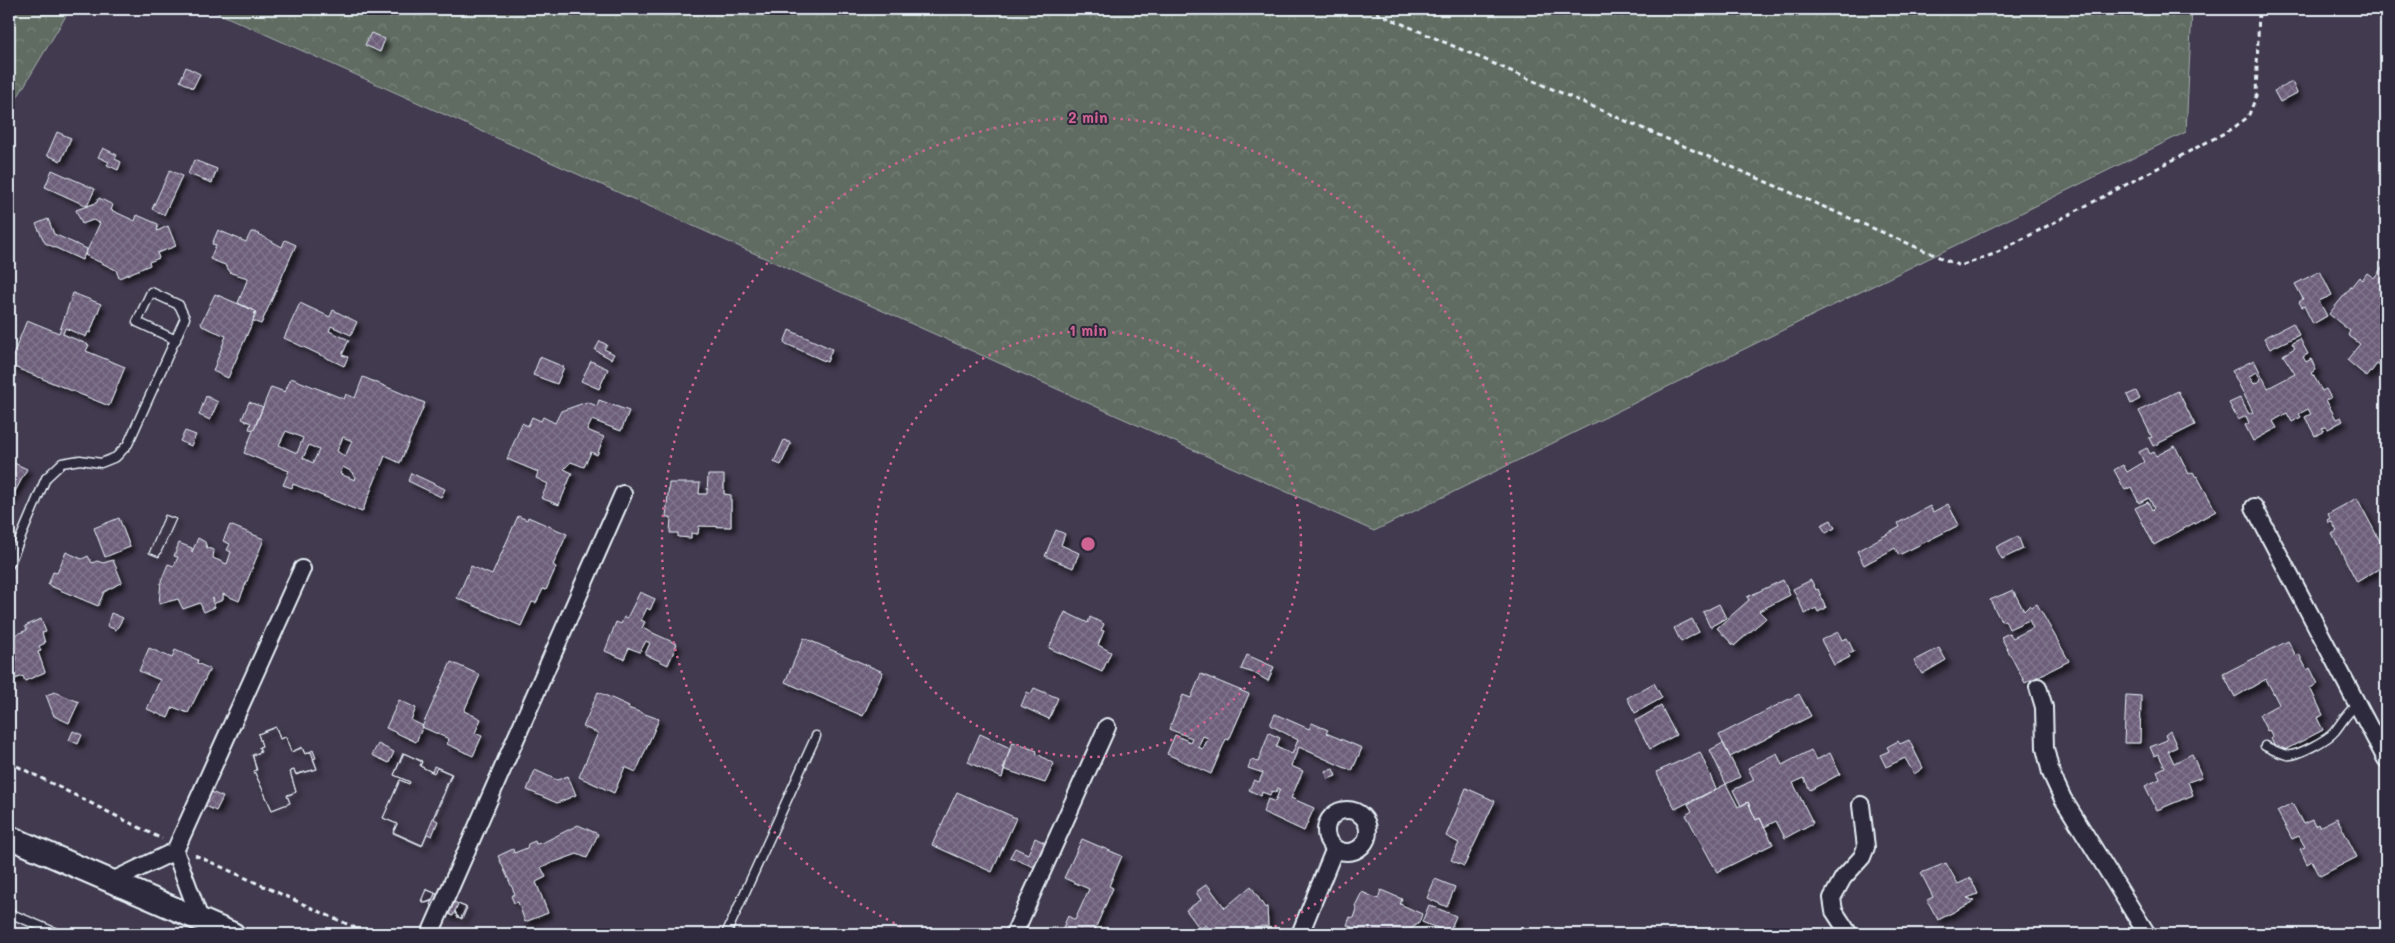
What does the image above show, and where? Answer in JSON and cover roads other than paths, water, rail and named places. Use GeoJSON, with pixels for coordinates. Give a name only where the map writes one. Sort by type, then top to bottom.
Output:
{"type":"FeatureCollection","features":[{"type":"Feature","properties":{"kind":"main road"},"geometry":{"type":"LineString","coordinates":[[9,837],[233,934]]}},
{"type":"Feature","properties":{"kind":"street"},"geometry":{"type":"LineString","coordinates":[[430,934],[623,494]]}},
{"type":"Feature","properties":{"kind":"street"},"geometry":{"type":"LineString","coordinates":[[2254,507],[2386,759]]}},
{"type":"Feature","properties":{"kind":"street"},"geometry":{"type":"LineString","coordinates":[[112,881],[175,851],[302,569]]}},
{"type":"Feature","properties":{"kind":"street"},"geometry":{"type":"LineString","coordinates":[[2038,687],[2044,707],[2044,748],[2051,774],[2063,798],[2146,934]]}},
{"type":"Feature","properties":{"kind":"street"},"geometry":{"type":"LineString","coordinates":[[1014,934],[1107,727]]}},
{"type":"Feature","properties":{"kind":"street"},"geometry":{"type":"LineString","coordinates":[[1849,934],[1834,911],[1832,898],[1843,878],[1862,857],[1866,846],[1861,805]]}},
{"type":"Feature","properties":{"kind":"street"},"geometry":{"type":"LineString","coordinates":[[1300,934],[1335,848]]}},
{"type":"Feature","properties":{"kind":"street"},"geometry":{"type":"LineString","coordinates":[[175,851],[200,919]]}},
{"type":"Feature","properties":{"kind":"lane"},"geometry":{"type":"LineString","coordinates":[[9,565],[46,478],[62,463],[80,460],[102,463],[116,457],[128,444],[176,340],[185,318],[179,305],[151,292],[137,322],[176,340]]}},
{"type":"Feature","properties":{"kind":"lane"},"geometry":{"type":"LineString","coordinates":[[2264,746],[2286,755],[2293,755],[2328,738],[2346,713],[2358,704]]}},
{"type":"Feature","properties":{"kind":"lane"},"geometry":{"type":"LineString","coordinates":[[726,934],[816,736]]}},
{"type":"Feature","properties":{"kind":"lane"},"geometry":{"type":"LineString","coordinates":[[9,913],[59,934]]}}]}
